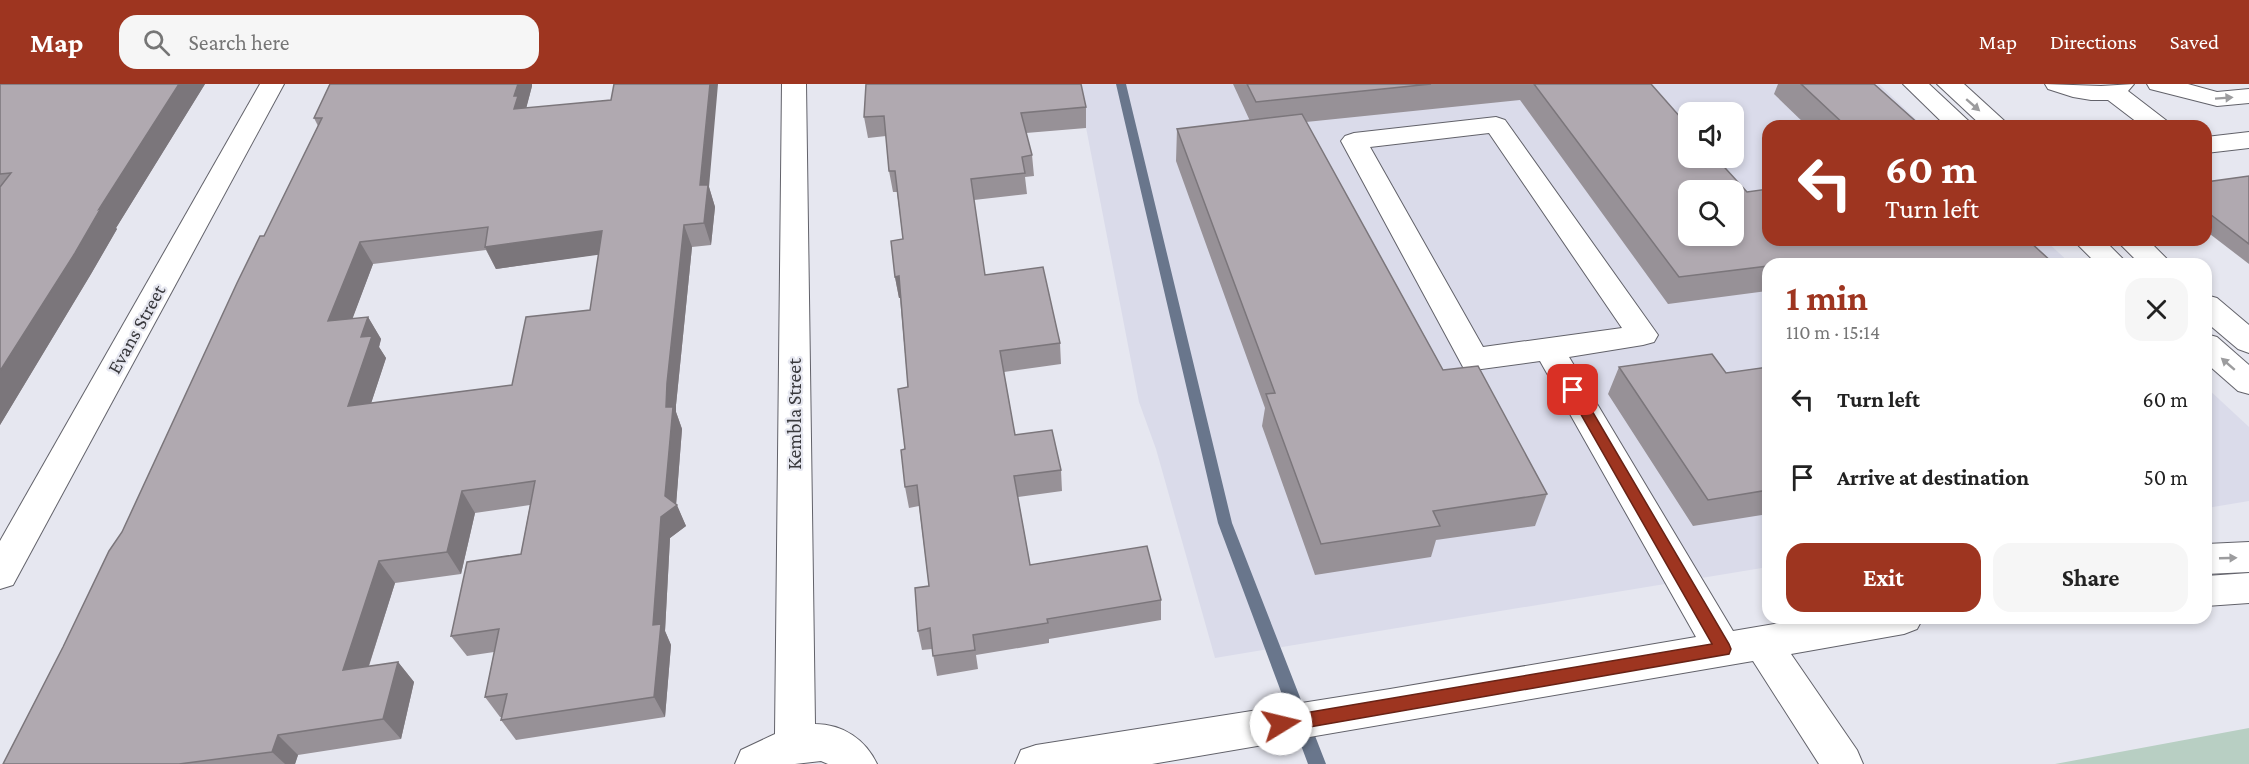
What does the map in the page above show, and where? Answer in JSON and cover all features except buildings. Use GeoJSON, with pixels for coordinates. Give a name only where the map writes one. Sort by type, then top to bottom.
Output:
{"type":"FeatureCollection","features":[{"type":"Feature","properties":{"kind":"street","name":"Evans Street"},"geometry":{"type":"LineString","coordinates":[[0,574],[272,84]]}},
{"type":"Feature","properties":{"kind":"street","name":"Kembla Street"},"geometry":{"type":"LineString","coordinates":[[794,84],[795,743]]}},
{"type":"Feature","properties":{"kind":"street"},"geometry":{"type":"LineString","coordinates":[[1915,84],[1954,120]]}},
{"type":"Feature","properties":{"kind":"street"},"geometry":{"type":"LineString","coordinates":[[1949,84],[1990,120]]}},
{"type":"Feature","properties":{"kind":"street"},"geometry":{"type":"LineString","coordinates":[[2057,84],[2087,92],[2117,88],[2152,120]]}},
{"type":"Feature","properties":{"kind":"street"},"geometry":{"type":"LineString","coordinates":[[2159,84],[2217,99],[2249,96]]}},
{"type":"Feature","properties":{"kind":"street"},"geometry":{"type":"LineString","coordinates":[[1496,125],[1643,335],[1550,349],[1474,358],[1354,141],[1496,125]]}},
{"type":"Feature","properties":{"kind":"street"},"geometry":{"type":"LineString","coordinates":[[2212,144],[2249,140]]}},
{"type":"Feature","properties":{"kind":"street"},"geometry":{"type":"LineString","coordinates":[[2094,246],[2107,258]]}},
{"type":"Feature","properties":{"kind":"street"},"geometry":{"type":"LineString","coordinates":[[2137,246],[2151,258]]}},
{"type":"Feature","properties":{"kind":"street"},"geometry":{"type":"LineString","coordinates":[[2212,311],[2249,342]]}},
{"type":"Feature","properties":{"kind":"street"},"geometry":{"type":"LineString","coordinates":[[1550,349],[1723,649]]}},
{"type":"Feature","properties":{"kind":"street"},"geometry":{"type":"LineString","coordinates":[[2212,350],[2249,383]]}},
{"type":"Feature","properties":{"kind":"street"},"geometry":{"type":"LineString","coordinates":[[2212,559],[2249,556]]}},
{"type":"Feature","properties":{"kind":"street"},"geometry":{"type":"LineString","coordinates":[[2212,591],[2249,588]]}},
{"type":"Feature","properties":{"kind":"street"},"geometry":{"type":"LineString","coordinates":[[1036,764],[1390,707],[1869,624]]}},
{"type":"Feature","properties":{"kind":"street"},"geometry":{"type":"LineString","coordinates":[[1762,642],[1842,764]]}},
{"type":"Feature","properties":{"kind":"street"},"geometry":{"type":"LineString","coordinates":[[756,764],[774,752],[795,743],[815,742],[836,747],[851,757],[856,764]]}},
{"type":"Feature","properties":{"kind":"shaded area"},"geometry":{"type":"Polygon","coordinates":[[[1073,84],[1879,84],[1917,120],[1762,120],[1762,246],[2052,246],[2064,258],[1762,258],[1762,568],[1215,658],[1156,449],[1139,402],[1078,86],[1073,84]]]}},
{"type":"Feature","properties":{"kind":"shaded area"},"geometry":{"type":"Polygon","coordinates":[[[2212,393],[2249,427],[2249,501],[2212,507],[2212,393]]]}},
{"type":"Feature","properties":{"kind":"green space"},"geometry":{"type":"Polygon","coordinates":[[[2249,728],[2249,764],[2055,764],[2249,728]]]}},
{"type":"Feature","properties":{"kind":"waterway"},"geometry":{"type":"LineString","coordinates":[[1121,84],[1225,523],[1317,764]]}},
{"type":"Feature","properties":{"kind":"route"},"geometry":{"type":"LineString","coordinates":[[1281,724],[1723,649],[1573,390]]}}]}
